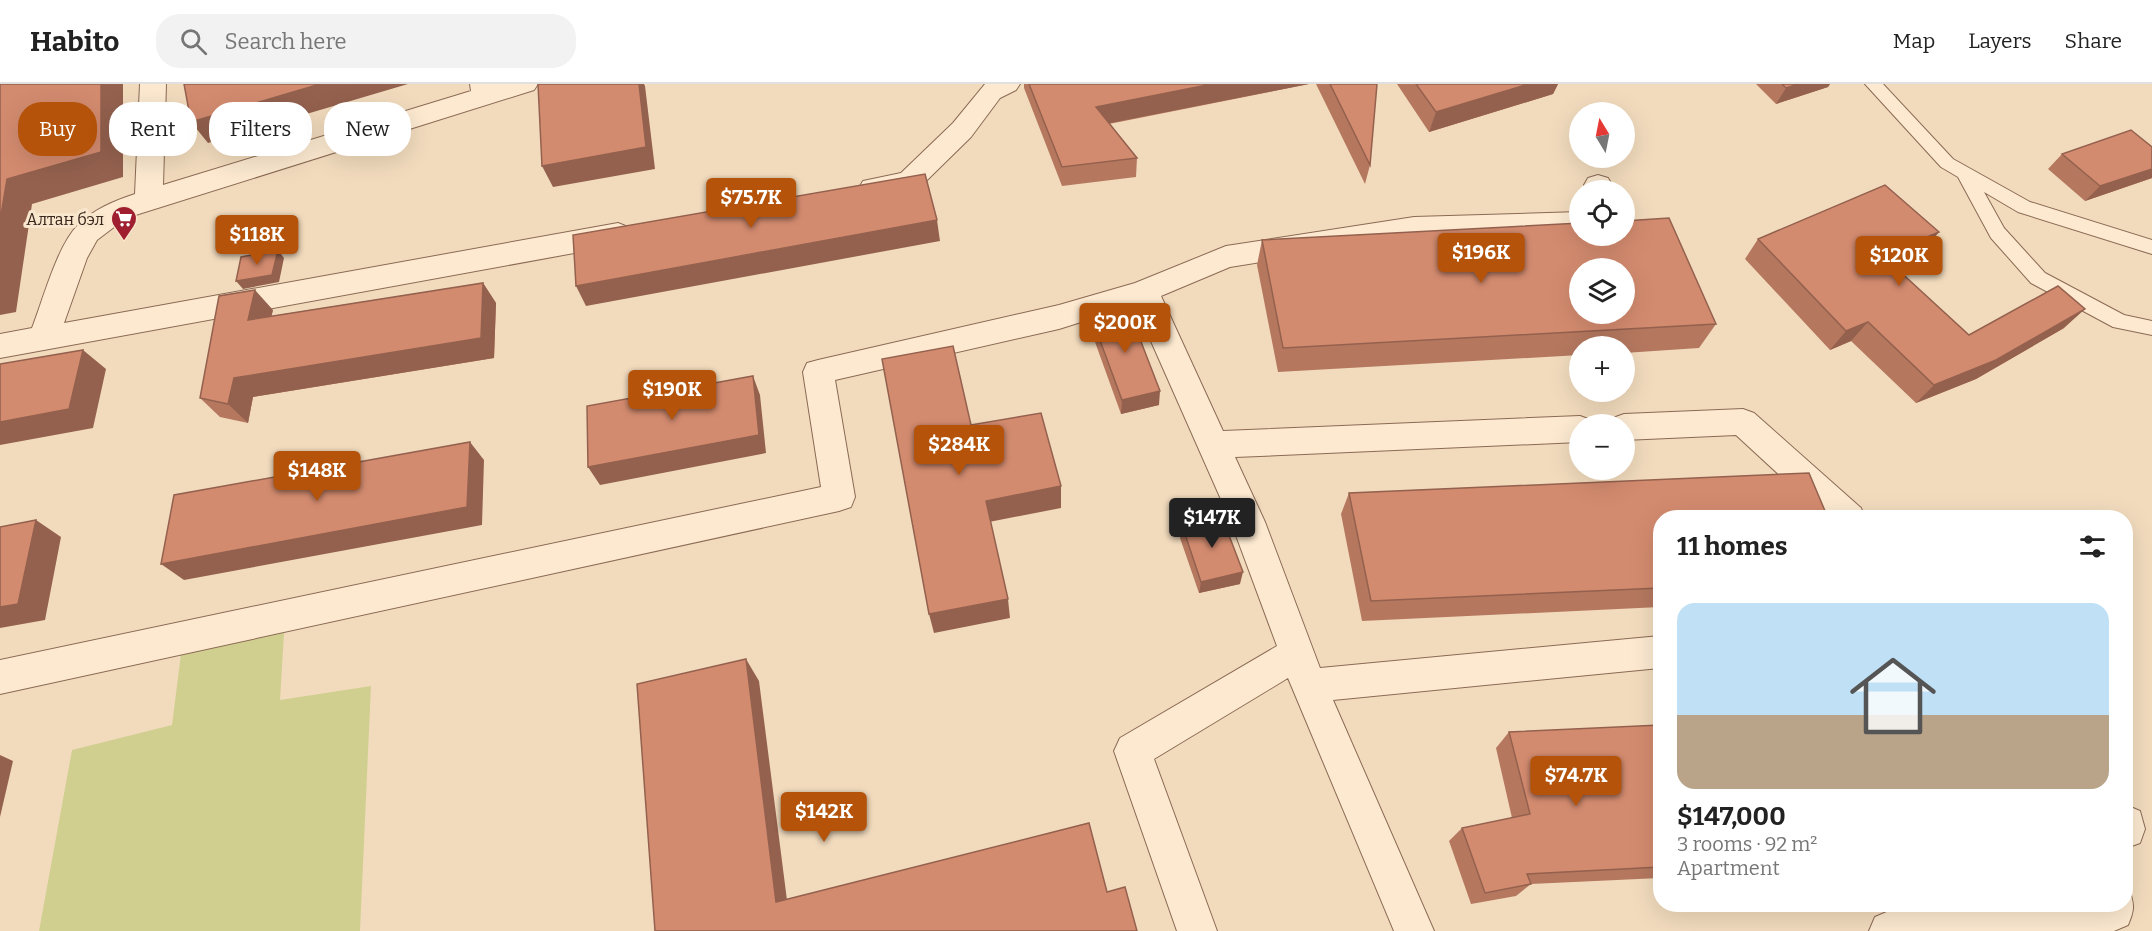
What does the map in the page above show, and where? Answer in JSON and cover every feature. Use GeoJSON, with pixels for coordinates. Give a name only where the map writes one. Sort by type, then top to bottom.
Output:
{"type":"FeatureCollection","features":[{"type":"Feature","properties":{"kind":"street"},"geometry":{"type":"LineString","coordinates":[[150,200],[153,84]]}},
{"type":"Feature","properties":{"kind":"street"},"geometry":{"type":"LineString","coordinates":[[44,338],[73,257],[87,233],[116,211],[484,90],[525,84]]}},
{"type":"Feature","properties":{"kind":"street"},"geometry":{"type":"LineString","coordinates":[[851,192],[909,181],[962,130],[991,93],[1007,84]]}},
{"type":"Feature","properties":{"kind":"street"},"geometry":{"type":"LineString","coordinates":[[0,678],[839,497],[818,372],[1059,317],[1144,291],[1226,257],[1414,227],[1569,222]]}},
{"type":"Feature","properties":{"kind":"street"},"geometry":{"type":"LineString","coordinates":[[0,346],[640,230]]}},
{"type":"Feature","properties":{"kind":"street"},"geometry":{"type":"LineString","coordinates":[[1144,291],[1248,522],[1303,669],[1414,931]]}},
{"type":"Feature","properties":{"kind":"street"},"geometry":{"type":"LineString","coordinates":[[1635,427],[1743,422],[1840,510]]}},
{"type":"Feature","properties":{"kind":"street"},"geometry":{"type":"LineString","coordinates":[[1213,446],[1569,430]]}},
{"type":"Feature","properties":{"kind":"street"},"geometry":{"type":"LineString","coordinates":[[1197,931],[1133,751],[1303,669],[1653,652]]}},
{"type":"Feature","properties":{"kind":"street"},"geometry":{"type":"LineString","coordinates":[[1889,931],[2103,912]]}},
{"type":"Feature","properties":{"kind":"lane"},"geometry":{"type":"LineString","coordinates":[[1873,84],[1947,163],[1964,173],[2024,207],[2152,247]]}},
{"type":"Feature","properties":{"kind":"lane"},"geometry":{"type":"LineString","coordinates":[[1964,173],[1997,233],[2038,278],[2120,322],[2152,328]]}},
{"type":"Feature","properties":{"kind":"shaded area"},"geometry":{"type":"Polygon","coordinates":[[[285,617],[280,700],[371,686],[360,931],[39,931],[72,750],[172,725],[183,638],[285,617]]]}},
{"type":"Feature","properties":{"kind":"building"},"geometry":{"type":"Polygon","coordinates":[[[0,84],[101,84],[101,152],[97,153],[97,102],[18,102],[18,156],[87,156],[7,179],[0,221],[0,84]]]}},
{"type":"Feature","properties":{"kind":"building"},"geometry":{"type":"Polygon","coordinates":[[[184,84],[320,84],[259,102],[209,102],[209,117],[197,120],[197,102],[187,102],[184,84]]]}},
{"type":"Feature","properties":{"kind":"building"},"geometry":{"type":"Polygon","coordinates":[[[538,84],[639,84],[646,147],[542,166],[538,84]]]}},
{"type":"Feature","properties":{"kind":"building"},"geometry":{"type":"Polygon","coordinates":[[[1029,84],[1212,84],[1096,107],[1137,158],[1062,167],[1029,84]]]}},
{"type":"Feature","properties":{"kind":"building"},"geometry":{"type":"Polygon","coordinates":[[[1330,84],[1377,84],[1370,165],[1330,84]]]}},
{"type":"Feature","properties":{"kind":"building"},"geometry":{"type":"Polygon","coordinates":[[[1416,84],[1529,84],[1436,112],[1416,84]]]}},
{"type":"Feature","properties":{"kind":"building"},"geometry":{"type":"Polygon","coordinates":[[[1782,84],[1798,84],[1786,88],[1782,84]]]}},
{"type":"Feature","properties":{"kind":"building"},"geometry":{"type":"Polygon","coordinates":[[[2131,130],[2152,147],[2152,169],[2100,186],[2062,154],[2131,130]]]}},
{"type":"Feature","properties":{"kind":"building"},"geometry":{"type":"Polygon","coordinates":[[[925,174],[937,220],[576,286],[573,235],[925,174]]]}},
{"type":"Feature","properties":{"kind":"building"},"geometry":{"type":"Polygon","coordinates":[[[1885,185],[1939,232],[1883,256],[1969,335],[2058,286],[2085,309],[1996,360],[1934,385],[1868,322],[1846,331],[1758,239],[1885,185]]]}},
{"type":"Feature","properties":{"kind":"building"},"geometry":{"type":"Polygon","coordinates":[[[1669,218],[1716,324],[1283,348],[1262,240],[1569,224],[1569,246],[1635,246],[1635,220],[1669,218]]]}},
{"type":"Feature","properties":{"kind":"building"},"geometry":{"type":"Polygon","coordinates":[[[278,250],[272,275],[236,281],[241,257],[278,250]]]}},
{"type":"Feature","properties":{"kind":"building"},"geometry":{"type":"Polygon","coordinates":[[[483,283],[481,338],[234,378],[228,404],[200,398],[219,296],[255,290],[248,320],[483,283]]]}},
{"type":"Feature","properties":{"kind":"building"},"geometry":{"type":"Polygon","coordinates":[[[1128,308],[1160,391],[1122,400],[1091,316],[1128,308]]]}},
{"type":"Feature","properties":{"kind":"building"},"geometry":{"type":"Polygon","coordinates":[[[953,346],[971,425],[1041,413],[1061,486],[986,501],[1008,599],[929,614],[882,359],[953,346]]]}},
{"type":"Feature","properties":{"kind":"building"},"geometry":{"type":"Polygon","coordinates":[[[83,350],[69,409],[0,422],[0,364],[83,350]]]}},
{"type":"Feature","properties":{"kind":"building"},"geometry":{"type":"Polygon","coordinates":[[[753,376],[759,435],[588,467],[587,406],[753,376]]]}},
{"type":"Feature","properties":{"kind":"building"},"geometry":{"type":"Polygon","coordinates":[[[470,442],[467,507],[161,564],[174,495],[470,442]]]}},
{"type":"Feature","properties":{"kind":"building"},"geometry":{"type":"Polygon","coordinates":[[[1809,473],[1825,510],[1653,510],[1653,588],[1371,601],[1349,493],[1809,473]]]}},
{"type":"Feature","properties":{"kind":"building"},"geometry":{"type":"Polygon","coordinates":[[[1222,517],[1243,572],[1201,582],[1182,525],[1222,517]]]}},
{"type":"Feature","properties":{"kind":"building"},"geometry":{"type":"Polygon","coordinates":[[[36,520],[18,604],[0,607],[0,527],[36,520]]]}},
{"type":"Feature","properties":{"kind":"building"},"geometry":{"type":"Polygon","coordinates":[[[746,659],[776,902],[1089,823],[1107,892],[1125,887],[1137,931],[655,931],[637,684],[746,659]]]}},
{"type":"Feature","properties":{"kind":"building"},"geometry":{"type":"Polygon","coordinates":[[[1653,725],[1653,867],[1527,874],[1531,884],[1485,893],[1462,828],[1530,814],[1509,732],[1653,725]]]}},
{"type":"Feature","properties":{"kind":"place","name":"Алтан бэл"},"geometry":{"type":"Point","coordinates":[124,242]}}]}
